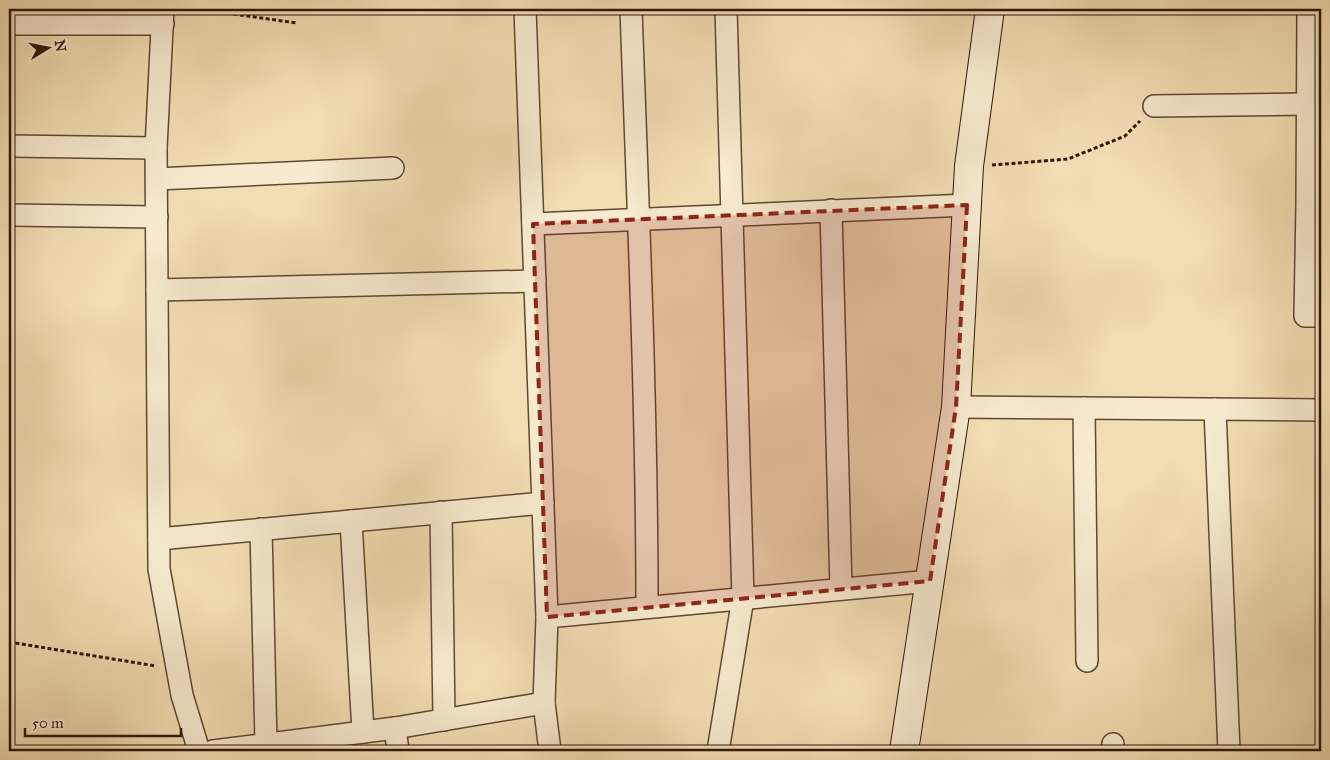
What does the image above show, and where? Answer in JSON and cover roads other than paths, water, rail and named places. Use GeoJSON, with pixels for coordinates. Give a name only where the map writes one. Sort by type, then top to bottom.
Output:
{"type":"FeatureCollection","features":[{"type":"Feature","properties":{"kind":"main road"},"geometry":{"type":"LineString","coordinates":[[904,751],[956,407],[969,166],[990,9]]}},
{"type":"Feature","properties":{"kind":"street"},"geometry":{"type":"LineString","coordinates":[[525,9],[547,616],[544,702],[550,751]]}},
{"type":"Feature","properties":{"kind":"street"},"geometry":{"type":"LineString","coordinates":[[631,9],[647,503],[647,607]]}},
{"type":"Feature","properties":{"kind":"street"},"geometry":{"type":"LineString","coordinates":[[718,751],[743,598],[726,9]]}},
{"type":"Feature","properties":{"kind":"street"},"geometry":{"type":"LineString","coordinates":[[1308,9],[1315,34],[1308,104],[1305,316],[1321,316]]}},
{"type":"Feature","properties":{"kind":"street"},"geometry":{"type":"LineString","coordinates":[[9,24],[163,16],[156,148],[159,569],[182,695],[199,751]]}},
{"type":"Feature","properties":{"kind":"street"},"geometry":{"type":"LineString","coordinates":[[1154,106],[1308,104]]}},
{"type":"Feature","properties":{"kind":"street"},"geometry":{"type":"LineString","coordinates":[[9,146],[156,148]]}},
{"type":"Feature","properties":{"kind":"street"},"geometry":{"type":"LineString","coordinates":[[157,179],[393,168]]}},
{"type":"Feature","properties":{"kind":"street"},"geometry":{"type":"LineString","coordinates":[[533,224],[967,205]]}},
{"type":"Feature","properties":{"kind":"street"},"geometry":{"type":"LineString","coordinates":[[831,210],[841,589]]}},
{"type":"Feature","properties":{"kind":"street"},"geometry":{"type":"LineString","coordinates":[[9,215],[157,217]]}},
{"type":"Feature","properties":{"kind":"street"},"geometry":{"type":"LineString","coordinates":[[157,290],[535,281]]}},
{"type":"Feature","properties":{"kind":"street"},"geometry":{"type":"LineString","coordinates":[[956,407],[1321,410]]}},
{"type":"Feature","properties":{"kind":"street"},"geometry":{"type":"LineString","coordinates":[[1084,408],[1087,661]]}},
{"type":"Feature","properties":{"kind":"street"},"geometry":{"type":"LineString","coordinates":[[1215,409],[1229,751]]}},
{"type":"Feature","properties":{"kind":"street"},"geometry":{"type":"LineString","coordinates":[[159,539],[543,503]]}},
{"type":"Feature","properties":{"kind":"street"},"geometry":{"type":"LineString","coordinates":[[441,512],[444,720]]}},
{"type":"Feature","properties":{"kind":"street"},"geometry":{"type":"LineString","coordinates":[[351,521],[363,732]]}},
{"type":"Feature","properties":{"kind":"street"},"geometry":{"type":"LineString","coordinates":[[261,529],[266,744]]}},
{"type":"Feature","properties":{"kind":"street"},"geometry":{"type":"LineString","coordinates":[[547,616],[930,581]]}},
{"type":"Feature","properties":{"kind":"street"},"geometry":{"type":"LineString","coordinates":[[213,751],[395,728],[544,702]]}},
{"type":"Feature","properties":{"kind":"street"},"geometry":{"type":"LineString","coordinates":[[395,728],[398,751]]}}]}
